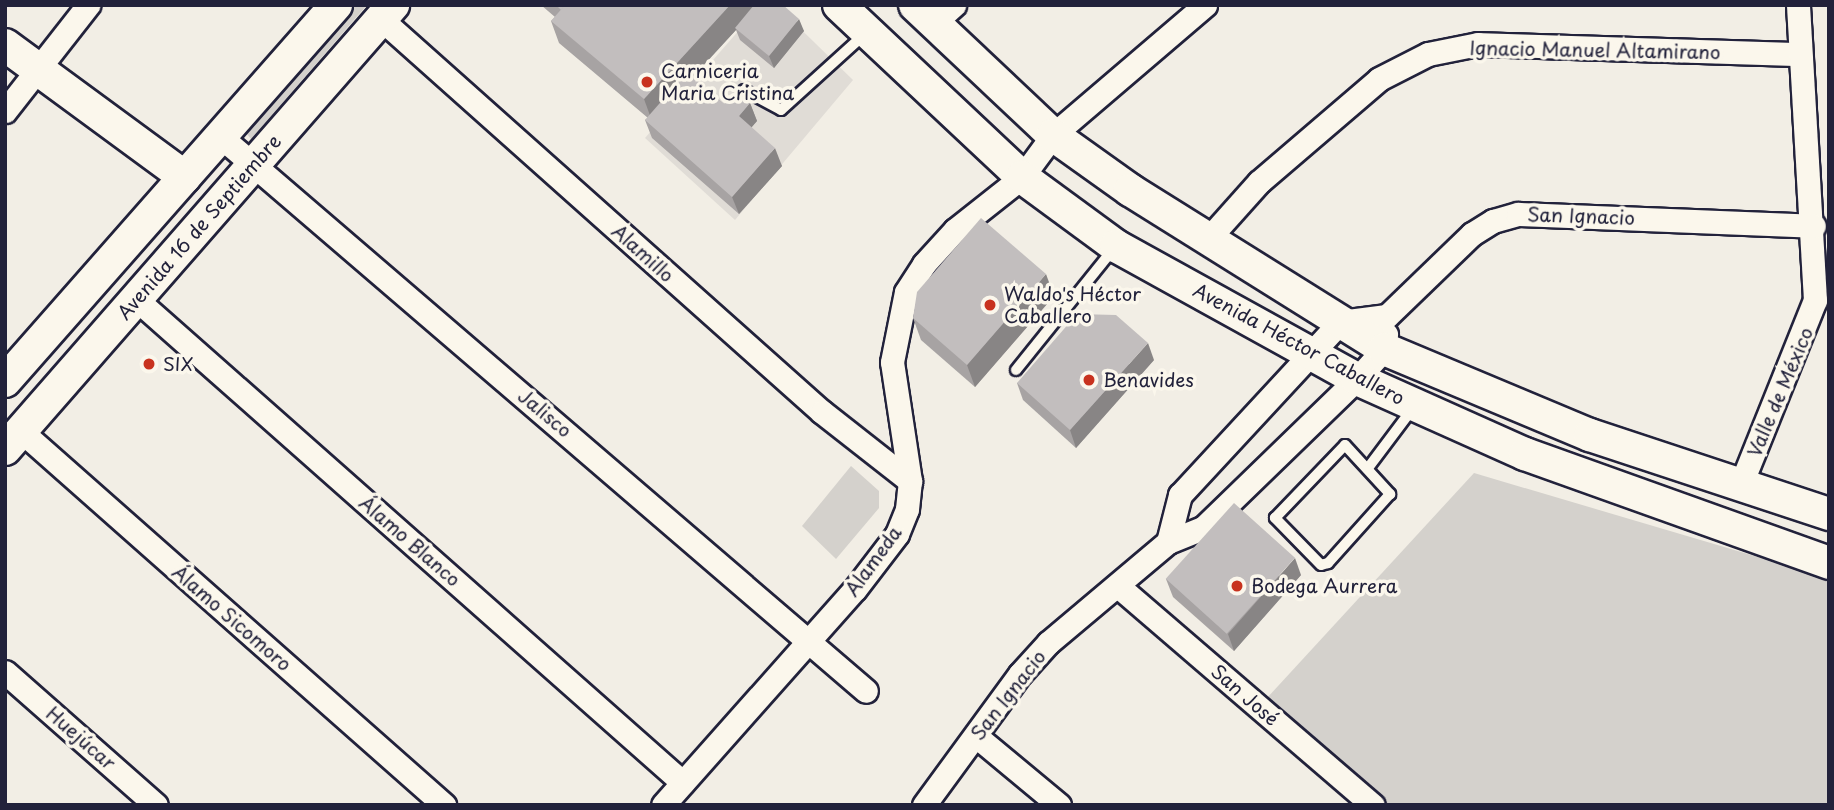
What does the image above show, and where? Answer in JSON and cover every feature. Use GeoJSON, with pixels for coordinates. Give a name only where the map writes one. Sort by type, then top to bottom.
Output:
{"type":"FeatureCollection","features":[{"type":"Feature","properties":{"kind":"main road"},"geometry":{"type":"LineString","coordinates":[[5,382],[336,5]]}},
{"type":"Feature","properties":{"kind":"main road","name":"Avenida Héctor Caballero"},"geometry":{"type":"LineString","coordinates":[[839,5],[1022,177],[1116,246],[1357,379],[1562,470],[1829,563]]}},
{"type":"Feature","properties":{"kind":"main road","name":"Avenida Héctor Caballero"},"geometry":{"type":"LineString","coordinates":[[934,11],[1053,135],[1208,239],[1384,349],[1590,435],[1829,514]]}},
{"type":"Feature","properties":{"kind":"main road","name":"Avenida 16 de Septiembre"},"geometry":{"type":"LineString","coordinates":[[13,440],[387,12]]}},
{"type":"Feature","properties":{"kind":"main road"},"geometry":{"type":"LineString","coordinates":[[5,45],[185,177]]}},
{"type":"Feature","properties":{"kind":"street"},"geometry":{"type":"LineString","coordinates":[[5,111],[40,70],[88,5]]}},
{"type":"Feature","properties":{"kind":"street","name":"Alameda"},"geometry":{"type":"LineString","coordinates":[[663,805],[810,639],[897,534],[907,509],[909,481],[892,362],[906,292],[955,230],[1022,177],[1053,135],[1205,5]]}},
{"type":"Feature","properties":{"kind":"street","name":"Valle de México"},"geometry":{"type":"LineString","coordinates":[[1741,484],[1809,325],[1816,287],[1814,226],[1799,54],[1798,5]]}},
{"type":"Feature","properties":{"kind":"street","name":"Alamillo"},"geometry":{"type":"LineString","coordinates":[[387,12],[822,412],[909,481]]}},
{"type":"Feature","properties":{"kind":"street","name":"Ignacio Manuel Altamirano"},"geometry":{"type":"LineString","coordinates":[[1208,239],[1259,182],[1379,79],[1428,54],[1478,44],[1799,54]]}},
{"type":"Feature","properties":{"kind":"street","name":"Jalisco"},"geometry":{"type":"LineString","coordinates":[[221,137],[810,639],[866,691]]}},
{"type":"Feature","properties":{"kind":"street","name":"San Ignacio"},"geometry":{"type":"LineString","coordinates":[[1387,316],[1472,234],[1518,214],[1814,226]]}},
{"type":"Feature","properties":{"kind":"street","name":"Álamo Blanco"},"geometry":{"type":"LineString","coordinates":[[136,299],[683,783]]}},
{"type":"Feature","properties":{"kind":"street"},"geometry":{"type":"LineString","coordinates":[[1168,542],[1180,495],[1340,322],[1387,316],[1384,349]]}},
{"type":"Feature","properties":{"kind":"street","name":"San Ignacio"},"geometry":{"type":"LineString","coordinates":[[924,805],[1020,674],[1048,643],[1168,542],[1203,528],[1357,379],[1384,349]]}},
{"type":"Feature","properties":{"kind":"street","name":"Álamo Sicomoro"},"geometry":{"type":"LineString","coordinates":[[13,440],[444,805]]}},
{"type":"Feature","properties":{"kind":"street","name":"San José"},"geometry":{"type":"LineString","coordinates":[[1118,586],[1373,805]]}},
{"type":"Feature","properties":{"kind":"street","name":"Huejúcar"},"geometry":{"type":"LineString","coordinates":[[5,672],[156,805]]}},
{"type":"Feature","properties":{"kind":"street"},"geometry":{"type":"LineString","coordinates":[[976,736],[1059,805]]}},
{"type":"Feature","properties":{"kind":"lane"},"geometry":{"type":"LineString","coordinates":[[744,90],[781,110],[866,33]]}},
{"type":"Feature","properties":{"kind":"lane"},"geometry":{"type":"LineString","coordinates":[[1016,370],[1116,246]]}},
{"type":"Feature","properties":{"kind":"lane"},"geometry":{"type":"LineString","coordinates":[[1368,468],[1416,405]]}},
{"type":"Feature","properties":{"kind":"lane"},"geometry":{"type":"LineString","coordinates":[[1342,445],[1368,468],[1390,494],[1328,563],[1321,565],[1275,518],[1342,445]]}},
{"type":"Feature","properties":{"kind":"shaded area"},"geometry":{"type":"Polygon","coordinates":[[[345,5],[367,5],[251,139],[246,133],[280,95],[278,82],[345,5]]]}},
{"type":"Feature","properties":{"kind":"shaded area"},"geometry":{"type":"Polygon","coordinates":[[[761,5],[776,5],[853,80],[735,220],[645,138],[761,5]]]}},
{"type":"Feature","properties":{"kind":"shaded area"},"geometry":{"type":"Polygon","coordinates":[[[851,466],[879,491],[879,508],[836,559],[802,526],[851,466]]]}},
{"type":"Feature","properties":{"kind":"shaded area"},"geometry":{"type":"Polygon","coordinates":[[[1474,473],[1829,578],[1829,805],[1390,805],[1266,699],[1474,473]]]}},
{"type":"Feature","properties":{"kind":"building","name":"Carniceria Maria Cristina"},"geometry":{"type":"Polygon","coordinates":[[[565,5],[730,5],[644,99],[551,21],[565,5]]]}},
{"type":"Feature","properties":{"kind":"building"},"geometry":{"type":"Polygon","coordinates":[[[754,5],[783,5],[799,19],[769,56],[735,28],[754,5]]]}},
{"type":"Feature","properties":{"kind":"building"},"geometry":{"type":"Polygon","coordinates":[[[687,72],[724,104],[736,91],[750,103],[739,116],[775,148],[732,197],[645,120],[687,72]]]}},
{"type":"Feature","properties":{"kind":"building","name":"Waldo's Héctor Caballero"},"geometry":{"type":"Polygon","coordinates":[[[981,218],[1046,274],[967,365],[913,318],[917,292],[981,218]]]}},
{"type":"Feature","properties":{"kind":"building","name":"Benavides"},"geometry":{"type":"Polygon","coordinates":[[[1077,314],[1116,315],[1148,343],[1070,430],[1017,383],[1077,314]]]}},
{"type":"Feature","properties":{"kind":"building","name":"Bodega Aurrera"},"geometry":{"type":"Polygon","coordinates":[[[1234,503],[1295,558],[1227,634],[1166,579],[1234,503]]]}},
{"type":"Feature","properties":{"kind":"place","name":"Carniceria Maria Cristina"},"geometry":{"type":"Point","coordinates":[647,82]}},
{"type":"Feature","properties":{"kind":"place","name":"Waldo's Héctor Caballero"},"geometry":{"type":"Point","coordinates":[990,305]}},
{"type":"Feature","properties":{"kind":"place","name":"SIX"},"geometry":{"type":"Point","coordinates":[149,364]}},
{"type":"Feature","properties":{"kind":"place","name":"Benavides"},"geometry":{"type":"Point","coordinates":[1089,380]}},
{"type":"Feature","properties":{"kind":"place","name":"Bodega Aurrera"},"geometry":{"type":"Point","coordinates":[1237,586]}}]}
